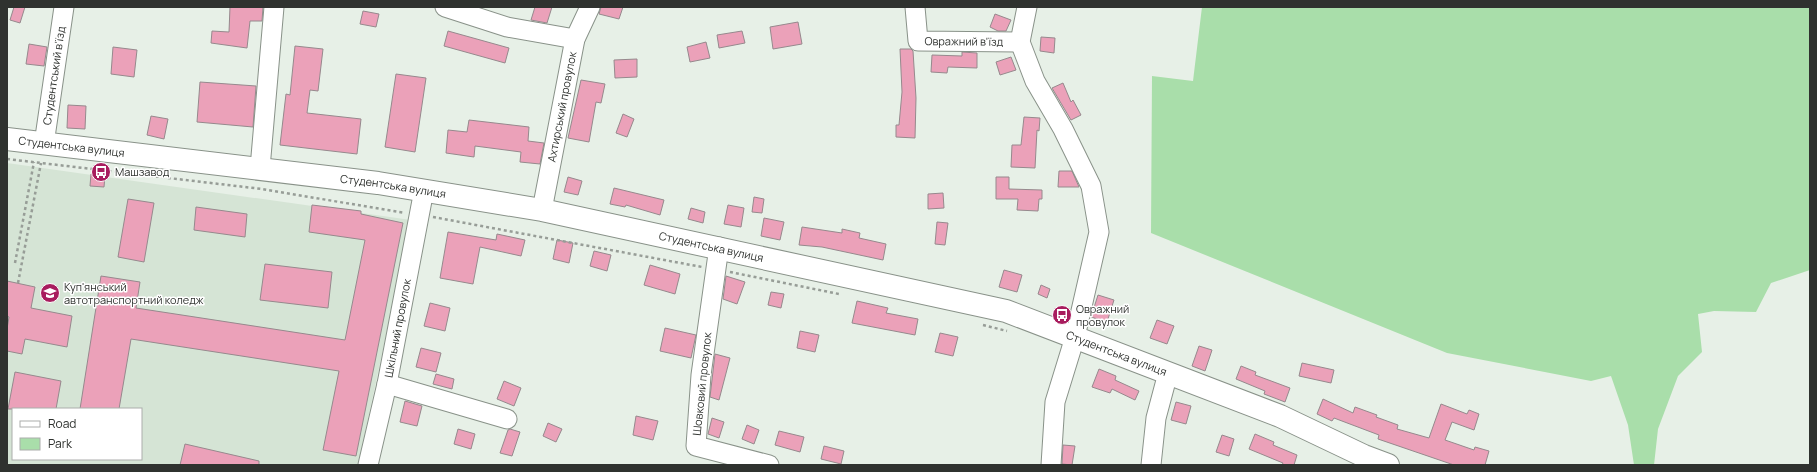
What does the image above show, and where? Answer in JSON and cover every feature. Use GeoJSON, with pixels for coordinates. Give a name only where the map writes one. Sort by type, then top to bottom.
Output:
{"type":"FeatureCollection","features":[{"type":"Feature","properties":{"kind":"main road","name":"Студентська вулиця"},"geometry":{"type":"LineString","coordinates":[[7,139],[40,156],[260,168],[378,182],[542,210],[719,247],[1006,311],[1280,416],[1363,461],[1388,465]]}},
{"type":"Feature","properties":{"kind":"street","name":"Студентський в'їзд"},"geometry":{"type":"LineString","coordinates":[[40,156],[64,7]]}},
{"type":"Feature","properties":{"kind":"street"},"geometry":{"type":"LineString","coordinates":[[260,168],[274,7]]}},
{"type":"Feature","properties":{"kind":"street"},"geometry":{"type":"LineString","coordinates":[[445,7],[507,27],[575,39]]}},
{"type":"Feature","properties":{"kind":"street","name":"Ахтирський провулок"},"geometry":{"type":"LineString","coordinates":[[542,210],[575,39],[590,7]]}},
{"type":"Feature","properties":{"kind":"street","name":"Овражний в'їзд"},"geometry":{"type":"LineString","coordinates":[[915,7],[918,41],[1020,42]]}},
{"type":"Feature","properties":{"kind":"street"},"geometry":{"type":"LineString","coordinates":[[1028,7],[1020,42],[1035,81],[1063,129],[1091,186],[1099,232],[1075,337],[1055,402],[1051,465]]}},
{"type":"Feature","properties":{"kind":"street","name":"Шкільний провулок"},"geometry":{"type":"LineString","coordinates":[[368,465],[387,384],[424,190]]}},
{"type":"Feature","properties":{"kind":"street","name":"Шовковий провулок"},"geometry":{"type":"LineString","coordinates":[[719,247],[701,375],[696,446],[769,465]]}},
{"type":"Feature","properties":{"kind":"street"},"geometry":{"type":"LineString","coordinates":[[1151,465],[1156,418],[1168,373]]}},
{"type":"Feature","properties":{"kind":"street"},"geometry":{"type":"LineString","coordinates":[[387,384],[507,419]]}},
{"type":"Feature","properties":{"kind":"path"},"geometry":{"type":"LineString","coordinates":[[7,159],[40,156],[262,189],[419,215],[841,294]]}},
{"type":"Feature","properties":{"kind":"path"},"geometry":{"type":"LineString","coordinates":[[15,263],[40,156]]}},
{"type":"Feature","properties":{"kind":"path"},"geometry":{"type":"LineString","coordinates":[[18,283],[40,156]]}},
{"type":"Feature","properties":{"kind":"path"},"geometry":{"type":"LineString","coordinates":[[977,324],[1013,332]]}},
{"type":"Feature","properties":{"kind":"shaded area","name":"Машзавод"},"geometry":{"type":"Polygon","coordinates":[[[7,163],[411,220],[358,465],[7,465],[7,163]]]}},
{"type":"Feature","properties":{"kind":"green space"},"geometry":{"type":"Polygon","coordinates":[[[1202,7],[1810,7],[1810,270],[1771,283],[1756,312],[1714,311],[1698,314],[1702,352],[1678,376],[1658,429],[1654,465],[1634,465],[1628,425],[1611,376],[1591,381],[1447,353],[1151,233],[1152,76],[1193,81],[1202,7]]]}},
{"type":"Feature","properties":{"kind":"building"},"geometry":{"type":"Polygon","coordinates":[[[14,7],[25,7],[20,23],[10,20],[14,7]]]}},
{"type":"Feature","properties":{"kind":"building"},"geometry":{"type":"Polygon","coordinates":[[[230,7],[263,7],[262,21],[250,21],[247,48],[211,43],[212,31],[229,32],[230,7]]]}},
{"type":"Feature","properties":{"kind":"building"},"geometry":{"type":"Polygon","coordinates":[[[535,7],[552,7],[547,23],[531,20],[535,7]]]}},
{"type":"Feature","properties":{"kind":"building"},"geometry":{"type":"Polygon","coordinates":[[[601,7],[623,7],[619,19],[599,14],[601,7]]]}},
{"type":"Feature","properties":{"kind":"building"},"geometry":{"type":"Polygon","coordinates":[[[363,11],[379,14],[376,27],[360,24],[363,11]]]}},
{"type":"Feature","properties":{"kind":"building"},"geometry":{"type":"Polygon","coordinates":[[[995,14],[1011,20],[1006,31],[998,31],[990,27],[995,14]]]}},
{"type":"Feature","properties":{"kind":"building"},"geometry":{"type":"Polygon","coordinates":[[[798,22],[802,44],[773,49],[770,27],[798,22]]]}},
{"type":"Feature","properties":{"kind":"building"},"geometry":{"type":"Polygon","coordinates":[[[448,31],[509,48],[505,63],[444,46],[448,31]]]}},
{"type":"Feature","properties":{"kind":"building"},"geometry":{"type":"Polygon","coordinates":[[[742,31],[745,43],[719,48],[717,35],[742,31]]]}},
{"type":"Feature","properties":{"kind":"building"},"geometry":{"type":"Polygon","coordinates":[[[1041,37],[1055,38],[1054,53],[1040,51],[1041,37]]]}},
{"type":"Feature","properties":{"kind":"building"},"geometry":{"type":"Polygon","coordinates":[[[706,42],[710,58],[690,62],[687,47],[706,42]]]}},
{"type":"Feature","properties":{"kind":"building"},"geometry":{"type":"Polygon","coordinates":[[[29,44],[47,47],[44,66],[26,64],[29,44]]]}},
{"type":"Feature","properties":{"kind":"building"},"geometry":{"type":"Polygon","coordinates":[[[295,46],[323,49],[318,91],[310,90],[307,113],[361,119],[357,154],[280,145],[286,94],[290,95],[295,46]]]}},
{"type":"Feature","properties":{"kind":"building"},"geometry":{"type":"Polygon","coordinates":[[[113,47],[137,50],[134,77],[111,74],[113,47]]]}},
{"type":"Feature","properties":{"kind":"building"},"geometry":{"type":"Polygon","coordinates":[[[900,49],[911,49],[913,51],[916,98],[915,138],[896,137],[896,125],[899,125],[902,92],[900,49]]]}},
{"type":"Feature","properties":{"kind":"building"},"geometry":{"type":"Polygon","coordinates":[[[962,52],[977,53],[977,68],[948,67],[947,73],[931,72],[932,55],[962,56],[962,52]]]}},
{"type":"Feature","properties":{"kind":"building"},"geometry":{"type":"Polygon","coordinates":[[[1011,57],[1016,70],[1000,75],[996,62],[1011,57]]]}},
{"type":"Feature","properties":{"kind":"building"},"geometry":{"type":"Polygon","coordinates":[[[637,59],[637,77],[615,78],[614,60],[637,59]]]}},
{"type":"Feature","properties":{"kind":"building"},"geometry":{"type":"Polygon","coordinates":[[[396,74],[426,78],[415,152],[385,147],[396,74]]]}},
{"type":"Feature","properties":{"kind":"building"},"geometry":{"type":"Polygon","coordinates":[[[581,80],[605,84],[601,103],[596,102],[589,142],[568,138],[581,80]]]}},
{"type":"Feature","properties":{"kind":"building"},"geometry":{"type":"Polygon","coordinates":[[[200,82],[256,86],[253,127],[197,122],[200,82]]]}},
{"type":"Feature","properties":{"kind":"building"},"geometry":{"type":"Polygon","coordinates":[[[1063,83],[1071,102],[1073,100],[1081,115],[1071,120],[1052,88],[1063,83]]]}},
{"type":"Feature","properties":{"kind":"building"},"geometry":{"type":"Polygon","coordinates":[[[68,105],[86,106],[85,129],[67,128],[68,105]]]}},
{"type":"Feature","properties":{"kind":"building"},"geometry":{"type":"Polygon","coordinates":[[[623,114],[634,119],[627,137],[616,133],[623,114]]]}},
{"type":"Feature","properties":{"kind":"building"},"geometry":{"type":"Polygon","coordinates":[[[151,116],[168,119],[164,139],[147,135],[151,116]]]}},
{"type":"Feature","properties":{"kind":"building"},"geometry":{"type":"Polygon","coordinates":[[[1024,117],[1040,118],[1039,131],[1037,130],[1035,168],[1011,167],[1012,145],[1021,145],[1024,117]]]}},
{"type":"Feature","properties":{"kind":"building"},"geometry":{"type":"Polygon","coordinates":[[[469,120],[529,127],[528,141],[544,143],[540,164],[520,162],[521,152],[475,146],[474,157],[446,153],[448,130],[467,132],[469,120]]]}},
{"type":"Feature","properties":{"kind":"building"},"geometry":{"type":"Polygon","coordinates":[[[1059,171],[1072,171],[1079,187],[1058,187],[1059,171]]]}},
{"type":"Feature","properties":{"kind":"building"},"geometry":{"type":"Polygon","coordinates":[[[91,174],[105,176],[104,187],[90,186],[91,174]]]}},
{"type":"Feature","properties":{"kind":"building"},"geometry":{"type":"Polygon","coordinates":[[[568,177],[582,181],[578,195],[564,192],[568,177]]]}},
{"type":"Feature","properties":{"kind":"building"},"geometry":{"type":"Polygon","coordinates":[[[996,177],[1009,177],[1009,189],[1042,190],[1042,199],[1039,199],[1038,211],[1017,210],[1018,199],[996,199],[996,177]]]}},
{"type":"Feature","properties":{"kind":"building"},"geometry":{"type":"Polygon","coordinates":[[[614,188],[664,200],[660,215],[626,205],[625,207],[610,204],[614,188]]]}},
{"type":"Feature","properties":{"kind":"building"},"geometry":{"type":"Polygon","coordinates":[[[943,193],[944,208],[928,209],[928,194],[943,193]]]}},
{"type":"Feature","properties":{"kind":"building"},"geometry":{"type":"Polygon","coordinates":[[[754,197],[764,199],[762,213],[752,212],[754,197]]]}},
{"type":"Feature","properties":{"kind":"building"},"geometry":{"type":"Polygon","coordinates":[[[128,199],[154,203],[144,262],[118,257],[128,199]]]}},
{"type":"Feature","properties":{"kind":"building"},"geometry":{"type":"Polygon","coordinates":[[[312,205],[361,211],[361,214],[403,223],[356,456],[323,450],[339,371],[131,339],[119,408],[80,408],[101,276],[140,282],[136,308],[345,340],[365,240],[309,232],[312,205]]]}},
{"type":"Feature","properties":{"kind":"building"},"geometry":{"type":"Polygon","coordinates":[[[728,205],[744,208],[741,227],[724,224],[728,205]]]}},
{"type":"Feature","properties":{"kind":"building"},"geometry":{"type":"Polygon","coordinates":[[[196,207],[247,214],[245,237],[194,230],[196,207]]]}},
{"type":"Feature","properties":{"kind":"building"},"geometry":{"type":"Polygon","coordinates":[[[691,208],[705,212],[703,223],[688,219],[691,208]]]}},
{"type":"Feature","properties":{"kind":"building"},"geometry":{"type":"Polygon","coordinates":[[[764,218],[784,222],[780,240],[761,236],[764,218]]]}},
{"type":"Feature","properties":{"kind":"building"},"geometry":{"type":"Polygon","coordinates":[[[937,222],[948,223],[945,245],[935,244],[937,222]]]}},
{"type":"Feature","properties":{"kind":"building"},"geometry":{"type":"Polygon","coordinates":[[[802,227],[842,233],[842,229],[860,233],[859,238],[886,244],[883,260],[822,247],[799,245],[802,227]]]}},
{"type":"Feature","properties":{"kind":"building"},"geometry":{"type":"Polygon","coordinates":[[[448,232],[496,240],[497,234],[525,240],[521,256],[480,247],[473,284],[440,278],[448,232]]]}},
{"type":"Feature","properties":{"kind":"building"},"geometry":{"type":"Polygon","coordinates":[[[557,240],[573,243],[569,263],[553,259],[557,240]]]}},
{"type":"Feature","properties":{"kind":"building"},"geometry":{"type":"Polygon","coordinates":[[[594,251],[611,255],[607,271],[590,266],[594,251]]]}},
{"type":"Feature","properties":{"kind":"building"},"geometry":{"type":"Polygon","coordinates":[[[265,264],[332,272],[328,308],[260,300],[265,264]]]}},
{"type":"Feature","properties":{"kind":"building"},"geometry":{"type":"Polygon","coordinates":[[[650,265],[680,274],[675,294],[644,285],[650,265]]]}},
{"type":"Feature","properties":{"kind":"building"},"geometry":{"type":"Polygon","coordinates":[[[1004,270],[1022,275],[1017,292],[999,287],[1004,270]]]}},
{"type":"Feature","properties":{"kind":"building"},"geometry":{"type":"Polygon","coordinates":[[[726,276],[745,282],[737,304],[723,299],[726,276]]]}},
{"type":"Feature","properties":{"kind":"building"},"geometry":{"type":"Polygon","coordinates":[[[7,281],[35,287],[31,308],[72,316],[67,347],[25,339],[22,354],[7,351],[7,329],[9,317],[7,316],[7,281]]]}},
{"type":"Feature","properties":{"kind":"building"},"geometry":{"type":"Polygon","coordinates":[[[1041,285],[1050,289],[1047,298],[1038,294],[1041,285]]]}},
{"type":"Feature","properties":{"kind":"building"},"geometry":{"type":"Polygon","coordinates":[[[771,292],[784,294],[781,308],[768,305],[771,292]]]}},
{"type":"Feature","properties":{"kind":"building"},"geometry":{"type":"Polygon","coordinates":[[[1098,295],[1114,300],[1107,322],[1091,317],[1098,295]]]}},
{"type":"Feature","properties":{"kind":"building"},"geometry":{"type":"Polygon","coordinates":[[[857,301],[888,308],[886,313],[918,319],[915,335],[852,323],[857,301]]]}},
{"type":"Feature","properties":{"kind":"building"},"geometry":{"type":"Polygon","coordinates":[[[430,303],[450,308],[445,331],[424,326],[430,303]]]}},
{"type":"Feature","properties":{"kind":"building"},"geometry":{"type":"Polygon","coordinates":[[[1157,320],[1174,326],[1167,344],[1150,338],[1157,320]]]}},
{"type":"Feature","properties":{"kind":"building"},"geometry":{"type":"Polygon","coordinates":[[[665,328],[696,335],[691,358],[660,351],[665,328]]]}},
{"type":"Feature","properties":{"kind":"building"},"geometry":{"type":"Polygon","coordinates":[[[800,331],[819,335],[815,352],[797,348],[800,331]]]}},
{"type":"Feature","properties":{"kind":"building"},"geometry":{"type":"Polygon","coordinates":[[[940,333],[958,337],[953,356],[935,352],[940,333]]]}},
{"type":"Feature","properties":{"kind":"building"},"geometry":{"type":"Polygon","coordinates":[[[1199,346],[1212,350],[1205,371],[1192,366],[1199,346]]]}},
{"type":"Feature","properties":{"kind":"building"},"geometry":{"type":"Polygon","coordinates":[[[421,348],[441,353],[436,372],[416,367],[421,348]]]}},
{"type":"Feature","properties":{"kind":"building"},"geometry":{"type":"Polygon","coordinates":[[[715,354],[730,358],[719,400],[710,397],[715,354]]]}},
{"type":"Feature","properties":{"kind":"building"},"geometry":{"type":"Polygon","coordinates":[[[1302,363],[1334,370],[1331,383],[1299,376],[1302,363]]]}},
{"type":"Feature","properties":{"kind":"building"},"geometry":{"type":"Polygon","coordinates":[[[1241,366],[1256,372],[1255,375],[1290,388],[1285,402],[1264,394],[1265,391],[1236,379],[1241,366]]]}},
{"type":"Feature","properties":{"kind":"building"},"geometry":{"type":"Polygon","coordinates":[[[1099,369],[1116,376],[1115,380],[1139,391],[1135,400],[1112,389],[1110,393],[1092,387],[1099,369]]]}},
{"type":"Feature","properties":{"kind":"building"},"geometry":{"type":"Polygon","coordinates":[[[15,372],[61,381],[56,408],[8,409],[15,372]]]}},
{"type":"Feature","properties":{"kind":"building"},"geometry":{"type":"Polygon","coordinates":[[[436,374],[454,379],[452,389],[433,384],[436,374]]]}},
{"type":"Feature","properties":{"kind":"building"},"geometry":{"type":"Polygon","coordinates":[[[504,381],[521,388],[514,406],[497,399],[504,381]]]}},
{"type":"Feature","properties":{"kind":"building"},"geometry":{"type":"Polygon","coordinates":[[[1323,399],[1353,413],[1355,407],[1377,415],[1376,417],[1398,425],[1397,429],[1429,438],[1441,404],[1467,414],[1469,410],[1479,414],[1474,430],[1452,422],[1445,440],[1474,450],[1475,447],[1489,451],[1485,465],[1454,465],[1378,439],[1379,435],[1334,418],[1332,421],[1317,414],[1323,399]]]}},
{"type":"Feature","properties":{"kind":"building"},"geometry":{"type":"Polygon","coordinates":[[[405,401],[422,406],[417,426],[400,422],[405,401]]]}},
{"type":"Feature","properties":{"kind":"building"},"geometry":{"type":"Polygon","coordinates":[[[1176,402],[1191,406],[1186,424],[1171,420],[1176,402]]]}},
{"type":"Feature","properties":{"kind":"building"},"geometry":{"type":"Polygon","coordinates":[[[636,416],[658,421],[653,440],[633,435],[636,416]]]}},
{"type":"Feature","properties":{"kind":"building"},"geometry":{"type":"Polygon","coordinates":[[[712,418],[724,422],[719,438],[708,434],[712,418]]]}},
{"type":"Feature","properties":{"kind":"building"},"geometry":{"type":"Polygon","coordinates":[[[548,423],[562,429],[556,442],[543,436],[548,423]]]}},
{"type":"Feature","properties":{"kind":"building"},"geometry":{"type":"Polygon","coordinates":[[[747,425],[759,430],[754,444],[742,439],[747,425]]]}},
{"type":"Feature","properties":{"kind":"building"},"geometry":{"type":"Polygon","coordinates":[[[458,429],[475,434],[471,449],[454,444],[458,429]]]}},
{"type":"Feature","properties":{"kind":"building"},"geometry":{"type":"Polygon","coordinates":[[[510,429],[520,432],[512,456],[500,453],[508,430],[510,429]]]}},
{"type":"Feature","properties":{"kind":"building"},"geometry":{"type":"Polygon","coordinates":[[[779,431],[804,437],[800,452],[775,445],[779,431]]]}},
{"type":"Feature","properties":{"kind":"building"},"geometry":{"type":"Polygon","coordinates":[[[1255,434],[1274,442],[1273,445],[1297,455],[1294,465],[1282,465],[1283,463],[1249,449],[1255,434]]]}},
{"type":"Feature","properties":{"kind":"building"},"geometry":{"type":"Polygon","coordinates":[[[1222,435],[1234,439],[1229,456],[1216,452],[1222,435]]]}},
{"type":"Feature","properties":{"kind":"building"},"geometry":{"type":"Polygon","coordinates":[[[185,444],[259,461],[259,465],[180,465],[185,444]]]}},
{"type":"Feature","properties":{"kind":"building"},"geometry":{"type":"Polygon","coordinates":[[[1063,445],[1075,446],[1072,465],[1062,464],[1063,445]]]}},
{"type":"Feature","properties":{"kind":"building"},"geometry":{"type":"Polygon","coordinates":[[[824,446],[844,451],[841,464],[821,459],[824,446]]]}},
{"type":"Feature","properties":{"kind":"place","name":"Машзавод"},"geometry":{"type":"Point","coordinates":[101,172]}},
{"type":"Feature","properties":{"kind":"place","name":"Куп'янський автотранспортний коледж"},"geometry":{"type":"Point","coordinates":[50,293]}},
{"type":"Feature","properties":{"kind":"place","name":"Овражний провулок"},"geometry":{"type":"Point","coordinates":[1062,315]}}]}
